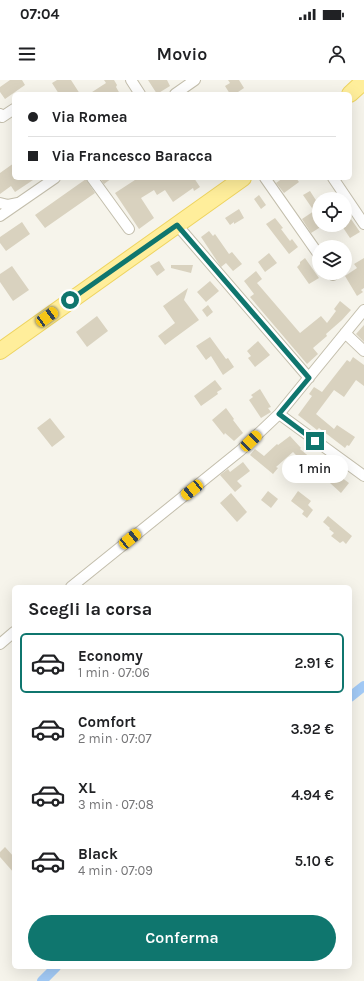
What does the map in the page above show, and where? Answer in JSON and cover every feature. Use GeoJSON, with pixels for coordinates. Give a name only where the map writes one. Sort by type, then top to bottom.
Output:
{"type":"FeatureCollection","features":[{"type":"Feature","properties":{"kind":"main road"},"geometry":{"type":"LineString","coordinates":[[352,101],[359,89]]}},
{"type":"Feature","properties":{"kind":"main road"},"geometry":{"type":"LineString","coordinates":[[0,350],[240,180]]}},
{"type":"Feature","properties":{"kind":"street"},"geometry":{"type":"LineString","coordinates":[[131,80],[139,92]]}},
{"type":"Feature","properties":{"kind":"street"},"geometry":{"type":"LineString","coordinates":[[178,92],[195,80]]}},
{"type":"Feature","properties":{"kind":"street"},"geometry":{"type":"LineString","coordinates":[[0,114],[2,117],[12,110]]}},
{"type":"Feature","properties":{"kind":"street"},"geometry":{"type":"LineString","coordinates":[[0,216],[51,180]]}},
{"type":"Feature","properties":{"kind":"street"},"geometry":{"type":"LineString","coordinates":[[93,180],[129,229]]}},
{"type":"Feature","properties":{"kind":"street"},"geometry":{"type":"LineString","coordinates":[[266,180],[312,245]]}},
{"type":"Feature","properties":{"kind":"street"},"geometry":{"type":"LineString","coordinates":[[334,180],[364,224]]}},
{"type":"Feature","properties":{"kind":"street"},"geometry":{"type":"LineString","coordinates":[[0,203],[8,205],[18,203]]}},
{"type":"Feature","properties":{"kind":"street"},"geometry":{"type":"LineString","coordinates":[[177,225],[309,378]]}},
{"type":"Feature","properties":{"kind":"street"},"geometry":{"type":"LineString","coordinates":[[73,585],[241,450],[279,414],[364,310]]}},
{"type":"Feature","properties":{"kind":"street"},"geometry":{"type":"LineString","coordinates":[[345,333],[364,351]]}},
{"type":"Feature","properties":{"kind":"street"},"geometry":{"type":"LineString","coordinates":[[279,414],[364,476]]}},
{"type":"Feature","properties":{"kind":"street"},"geometry":{"type":"LineString","coordinates":[[0,644],[12,634]]}},
{"type":"Feature","properties":{"kind":"building"},"geometry":{"type":"Polygon","coordinates":[[[10,80],[22,80],[25,85],[15,92],[12,92],[12,94],[5,99],[0,92],[0,87],[10,80]]]}},
{"type":"Feature","properties":{"kind":"building"},"geometry":{"type":"Polygon","coordinates":[[[57,80],[71,80],[79,92],[58,92],[52,83],[57,80]]]}},
{"type":"Feature","properties":{"kind":"building"},"geometry":{"type":"Polygon","coordinates":[[[104,80],[114,80],[119,92],[92,92],[106,83],[104,80]]]}},
{"type":"Feature","properties":{"kind":"building"},"geometry":{"type":"Polygon","coordinates":[[[148,80],[167,80],[170,86],[160,92],[156,92],[148,80]]]}},
{"type":"Feature","properties":{"kind":"building"},"geometry":{"type":"Polygon","coordinates":[[[228,80],[239,80],[244,88],[238,92],[229,92],[225,86],[230,83],[228,80]]]}},
{"type":"Feature","properties":{"kind":"building"},"geometry":{"type":"Polygon","coordinates":[[[12,164],[12,180],[33,180],[15,192],[11,186],[0,194],[0,173],[12,164]]]}},
{"type":"Feature","properties":{"kind":"building"},"geometry":{"type":"Polygon","coordinates":[[[85,180],[87,180],[95,193],[45,228],[35,215],[85,180]]]}},
{"type":"Feature","properties":{"kind":"building"},"geometry":{"type":"Polygon","coordinates":[[[101,180],[109,180],[104,184],[101,180]]]}},
{"type":"Feature","properties":{"kind":"building"},"geometry":{"type":"Polygon","coordinates":[[[135,180],[195,180],[200,187],[194,191],[193,188],[173,202],[165,190],[157,195],[154,190],[141,198],[154,218],[139,229],[115,193],[135,180]]]}},
{"type":"Feature","properties":{"kind":"building"},"geometry":{"type":"Polygon","coordinates":[[[280,180],[298,180],[299,182],[284,193],[276,183],[280,180]]]}},
{"type":"Feature","properties":{"kind":"building"},"geometry":{"type":"Polygon","coordinates":[[[310,191],[312,194],[312,208],[303,195],[310,191]]]}},
{"type":"Feature","properties":{"kind":"building"},"geometry":{"type":"Polygon","coordinates":[[[259,195],[266,205],[261,209],[254,199],[259,195]]]}},
{"type":"Feature","properties":{"kind":"building"},"geometry":{"type":"Polygon","coordinates":[[[239,209],[244,218],[230,225],[225,218],[239,209]]]}},
{"type":"Feature","properties":{"kind":"building"},"geometry":{"type":"Polygon","coordinates":[[[312,212],[313,232],[311,233],[302,219],[312,212]]]}},
{"type":"Feature","properties":{"kind":"building"},"geometry":{"type":"Polygon","coordinates":[[[275,218],[283,228],[281,229],[290,241],[292,239],[298,247],[289,254],[266,224],[275,218]]]}},
{"type":"Feature","properties":{"kind":"building"},"geometry":{"type":"Polygon","coordinates":[[[352,220],[360,232],[350,238],[346,232],[352,232],[352,220]]]}},
{"type":"Feature","properties":{"kind":"building"},"geometry":{"type":"Polygon","coordinates":[[[22,222],[30,234],[6,251],[0,243],[0,237],[22,222]]]}},
{"type":"Feature","properties":{"kind":"building"},"geometry":{"type":"Polygon","coordinates":[[[209,231],[213,236],[215,234],[229,254],[232,252],[242,264],[233,271],[226,263],[221,267],[201,237],[209,231]]]}},
{"type":"Feature","properties":{"kind":"building"},"geometry":{"type":"Polygon","coordinates":[[[269,253],[277,263],[265,272],[258,262],[269,253]]]}},
{"type":"Feature","properties":{"kind":"building"},"geometry":{"type":"Polygon","coordinates":[[[305,258],[312,268],[312,280],[316,280],[309,284],[297,267],[305,258]]]}},
{"type":"Feature","properties":{"kind":"building"},"geometry":{"type":"Polygon","coordinates":[[[364,258],[364,288],[361,290],[363,292],[357,296],[347,280],[352,280],[352,271],[357,268],[354,264],[364,258]]]}},
{"type":"Feature","properties":{"kind":"building"},"geometry":{"type":"Polygon","coordinates":[[[159,261],[165,270],[157,276],[150,266],[159,261]]]}},
{"type":"Feature","properties":{"kind":"building"},"geometry":{"type":"Polygon","coordinates":[[[171,265],[193,265],[191,273],[171,268],[171,265]]]}},
{"type":"Feature","properties":{"kind":"building"},"geometry":{"type":"Polygon","coordinates":[[[12,266],[29,290],[13,301],[0,282],[0,274],[12,266]]]}},
{"type":"Feature","properties":{"kind":"building"},"geometry":{"type":"Polygon","coordinates":[[[256,271],[262,279],[257,283],[300,333],[321,316],[327,323],[336,311],[334,309],[340,301],[351,310],[326,334],[327,336],[313,348],[318,354],[307,364],[250,297],[254,294],[244,281],[256,271]]]}},
{"type":"Feature","properties":{"kind":"building"},"geometry":{"type":"Polygon","coordinates":[[[210,281],[219,291],[206,302],[197,292],[210,281]]]}},
{"type":"Feature","properties":{"kind":"building"},"geometry":{"type":"Polygon","coordinates":[[[188,288],[184,300],[199,320],[165,345],[158,336],[175,323],[163,306],[188,288]]]}},
{"type":"Feature","properties":{"kind":"building"},"geometry":{"type":"Polygon","coordinates":[[[208,305],[213,312],[207,317],[202,310],[208,305]]]}},
{"type":"Feature","properties":{"kind":"building"},"geometry":{"type":"Polygon","coordinates":[[[97,316],[108,331],[87,347],[76,332],[97,316]]]}},
{"type":"Feature","properties":{"kind":"building"},"geometry":{"type":"Polygon","coordinates":[[[364,325],[364,342],[356,334],[364,325]]]}},
{"type":"Feature","properties":{"kind":"building"},"geometry":{"type":"Polygon","coordinates":[[[210,337],[226,359],[228,358],[234,367],[223,375],[211,356],[206,360],[196,346],[210,337]]]}},
{"type":"Feature","properties":{"kind":"building"},"geometry":{"type":"Polygon","coordinates":[[[258,341],[270,355],[255,367],[248,358],[251,356],[247,351],[258,341]]]}},
{"type":"Feature","properties":{"kind":"building"},"geometry":{"type":"Polygon","coordinates":[[[353,357],[364,365],[364,386],[356,380],[344,397],[334,390],[316,414],[334,429],[337,425],[355,437],[349,446],[347,445],[345,448],[319,428],[317,430],[298,415],[312,396],[309,394],[314,387],[322,392],[347,360],[350,362],[353,357]]]}},
{"type":"Feature","properties":{"kind":"building"},"geometry":{"type":"Polygon","coordinates":[[[215,380],[222,389],[217,392],[218,394],[201,406],[194,396],[215,380]]]}},
{"type":"Feature","properties":{"kind":"building"},"geometry":{"type":"Polygon","coordinates":[[[260,389],[271,407],[268,408],[271,412],[261,418],[249,400],[253,397],[251,395],[260,389]]]}},
{"type":"Feature","properties":{"kind":"building"},"geometry":{"type":"Polygon","coordinates":[[[226,408],[243,433],[234,441],[225,433],[224,435],[212,420],[226,408]]]}},
{"type":"Feature","properties":{"kind":"building"},"geometry":{"type":"Polygon","coordinates":[[[50,418],[65,437],[52,447],[37,428],[50,418]]]}},
{"type":"Feature","properties":{"kind":"building"},"geometry":{"type":"Polygon","coordinates":[[[290,436],[301,448],[300,449],[312,459],[310,461],[319,468],[310,479],[297,468],[302,461],[293,452],[276,467],[278,468],[273,474],[250,455],[255,449],[264,456],[277,444],[278,445],[290,436]]]}},
{"type":"Feature","properties":{"kind":"building"},"geometry":{"type":"Polygon","coordinates":[[[243,462],[250,471],[237,481],[242,486],[235,492],[220,475],[228,469],[230,472],[243,462]]]}},
{"type":"Feature","properties":{"kind":"building"},"geometry":{"type":"Polygon","coordinates":[[[337,474],[349,483],[341,493],[330,483],[337,474]]]}},
{"type":"Feature","properties":{"kind":"building"},"geometry":{"type":"Polygon","coordinates":[[[268,491],[278,499],[271,508],[261,500],[268,491]]]}},
{"type":"Feature","properties":{"kind":"building"},"geometry":{"type":"Polygon","coordinates":[[[298,491],[311,501],[308,505],[313,510],[307,518],[302,514],[304,511],[291,501],[298,491]]]}},
{"type":"Feature","properties":{"kind":"building"},"geometry":{"type":"Polygon","coordinates":[[[231,493],[247,512],[237,522],[220,503],[231,493]]]}},
{"type":"Feature","properties":{"kind":"building"},"geometry":{"type":"Polygon","coordinates":[[[328,516],[352,536],[346,544],[343,541],[340,543],[331,536],[334,533],[323,522],[328,516]]]}},
{"type":"Feature","properties":{"kind":"building"},"geometry":{"type":"Polygon","coordinates":[[[5,847],[12,855],[12,871],[0,857],[0,852],[5,847]]]}},
{"type":"Feature","properties":{"kind":"waterway"},"geometry":{"type":"LineString","coordinates":[[352,695],[364,686]]}},
{"type":"Feature","properties":{"kind":"waterway"},"geometry":{"type":"LineString","coordinates":[[42,981],[54,969]]}},
{"type":"Feature","properties":{"kind":"route"},"geometry":{"type":"LineString","coordinates":[[70,300],[177,225],[309,378],[279,414],[315,441]]}}]}
